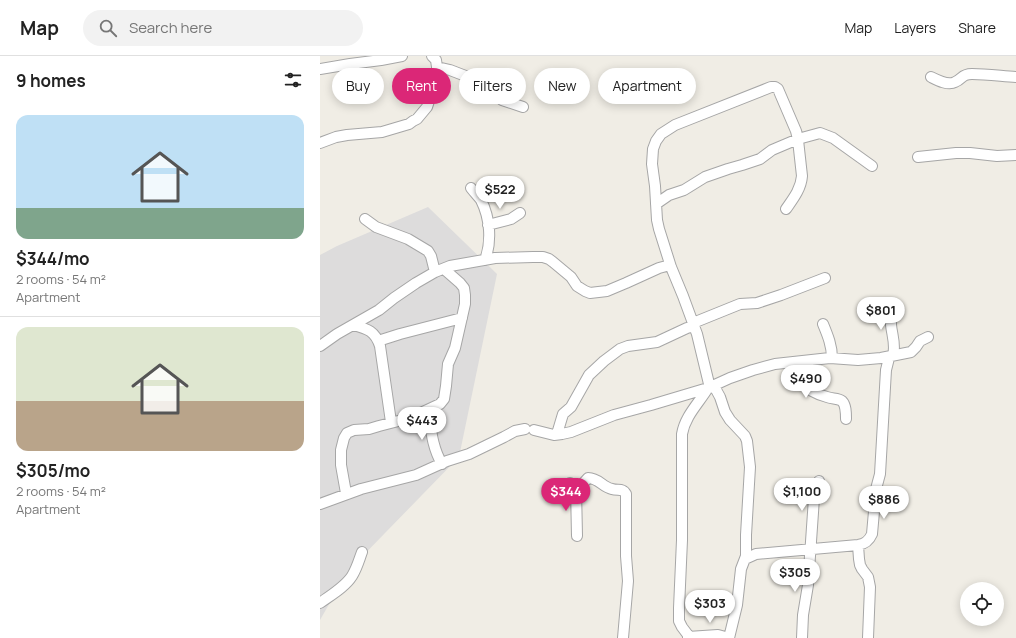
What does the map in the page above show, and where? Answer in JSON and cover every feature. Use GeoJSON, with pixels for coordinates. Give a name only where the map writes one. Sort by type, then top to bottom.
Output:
{"type":"FeatureCollection","features":[{"type":"Feature","properties":{"kind":"street"},"geometry":{"type":"LineString","coordinates":[[320,69],[402,56]]}},
{"type":"Feature","properties":{"kind":"street"},"geometry":{"type":"LineString","coordinates":[[320,143],[336,137],[347,135],[382,132],[409,124],[417,119],[427,107],[430,98],[437,90],[436,60],[432,56]]}},
{"type":"Feature","properties":{"kind":"street"},"geometry":{"type":"LineString","coordinates":[[437,67],[450,70],[487,85],[502,100],[523,107]]}},
{"type":"Feature","properties":{"kind":"street"},"geometry":{"type":"LineString","coordinates":[[931,77],[944,82],[952,83],[956,82],[962,76],[971,74],[1016,77]]}},
{"type":"Feature","properties":{"kind":"street"},"geometry":{"type":"LineString","coordinates":[[711,387],[686,420],[682,434],[682,540],[679,621],[688,637],[718,635],[729,638],[737,605],[741,569],[745,558],[750,467],[747,441],[741,431],[730,420],[725,412],[720,397],[711,387],[693,325],[678,282],[670,265],[659,229],[652,164],[653,149],[656,140],[661,134],[674,125],[771,87],[778,88],[796,131],[802,176],[796,194],[786,209]]}},
{"type":"Feature","properties":{"kind":"street"},"geometry":{"type":"LineString","coordinates":[[656,204],[669,196],[684,190],[705,177],[760,159],[772,150],[798,139],[820,133],[836,140],[872,166]]}},
{"type":"Feature","properties":{"kind":"street"},"geometry":{"type":"LineString","coordinates":[[918,157],[956,153],[997,156],[1016,155]]}},
{"type":"Feature","properties":{"kind":"street"},"geometry":{"type":"LineString","coordinates":[[471,188],[480,200],[484,209],[489,230],[489,246],[485,260]]}},
{"type":"Feature","properties":{"kind":"street"},"geometry":{"type":"LineString","coordinates":[[488,225],[511,219],[520,213]]}},
{"type":"Feature","properties":{"kind":"street"},"geometry":{"type":"LineString","coordinates":[[346,493],[341,465],[341,450],[347,433],[354,430],[369,429],[410,418],[440,404],[444,399],[448,364],[456,348],[465,304],[464,288],[460,283],[439,270],[428,251],[408,239],[376,227],[365,219]]}},
{"type":"Feature","properties":{"kind":"street"},"geometry":{"type":"LineString","coordinates":[[320,346],[336,334],[379,310],[416,283],[439,270],[450,266],[495,258],[533,256],[543,257],[548,259],[571,278],[577,286],[590,292],[607,291],[659,268],[670,265]]}},
{"type":"Feature","properties":{"kind":"street"},"geometry":{"type":"LineString","coordinates":[[557,434],[563,414],[571,407],[589,375],[620,349],[628,346],[657,342],[740,304],[757,303],[825,278]]}},
{"type":"Feature","properties":{"kind":"street"},"geometry":{"type":"LineString","coordinates":[[745,558],[756,554],[858,545],[870,539],[872,534],[876,489],[880,474],[886,376],[888,363],[894,349],[891,323],[892,311]]}},
{"type":"Feature","properties":{"kind":"street"},"geometry":{"type":"LineString","coordinates":[[378,341],[462,318]]}},
{"type":"Feature","properties":{"kind":"street"},"geometry":{"type":"LineString","coordinates":[[823,324],[832,349],[832,358]]}},
{"type":"Feature","properties":{"kind":"street"},"geometry":{"type":"LineString","coordinates":[[353,325],[365,328],[372,332],[380,346],[391,422]]}},
{"type":"Feature","properties":{"kind":"street"},"geometry":{"type":"LineString","coordinates":[[320,504],[346,493],[416,475],[469,454],[515,430],[529,429],[554,435],[571,432],[614,415],[711,387],[730,378],[775,364],[832,358],[868,360],[892,356],[912,352],[920,341],[928,337]]}},
{"type":"Feature","properties":{"kind":"street"},"geometry":{"type":"LineString","coordinates":[[789,362],[801,382],[806,387],[818,394],[843,402],[846,419]]}},
{"type":"Feature","properties":{"kind":"street"},"geometry":{"type":"LineString","coordinates":[[428,410],[434,445],[437,456],[442,464]]}},
{"type":"Feature","properties":{"kind":"street"},"geometry":{"type":"LineString","coordinates":[[577,536],[573,486],[579,488],[588,478],[593,478],[610,489],[625,491],[628,591],[623,638]]}},
{"type":"Feature","properties":{"kind":"street"},"geometry":{"type":"LineString","coordinates":[[802,638],[808,585],[814,498],[818,481]]}},
{"type":"Feature","properties":{"kind":"street"},"geometry":{"type":"LineString","coordinates":[[858,545],[860,564],[868,577],[870,587],[868,638]]}},
{"type":"Feature","properties":{"kind":"street"},"geometry":{"type":"LineString","coordinates":[[320,603],[349,580],[357,566],[362,552]]}},
{"type":"Feature","properties":{"kind":"shaded area"},"geometry":{"type":"Polygon","coordinates":[[[428,207],[497,274],[459,457],[348,571],[320,620],[320,255],[337,246],[428,207]]]}}]}
